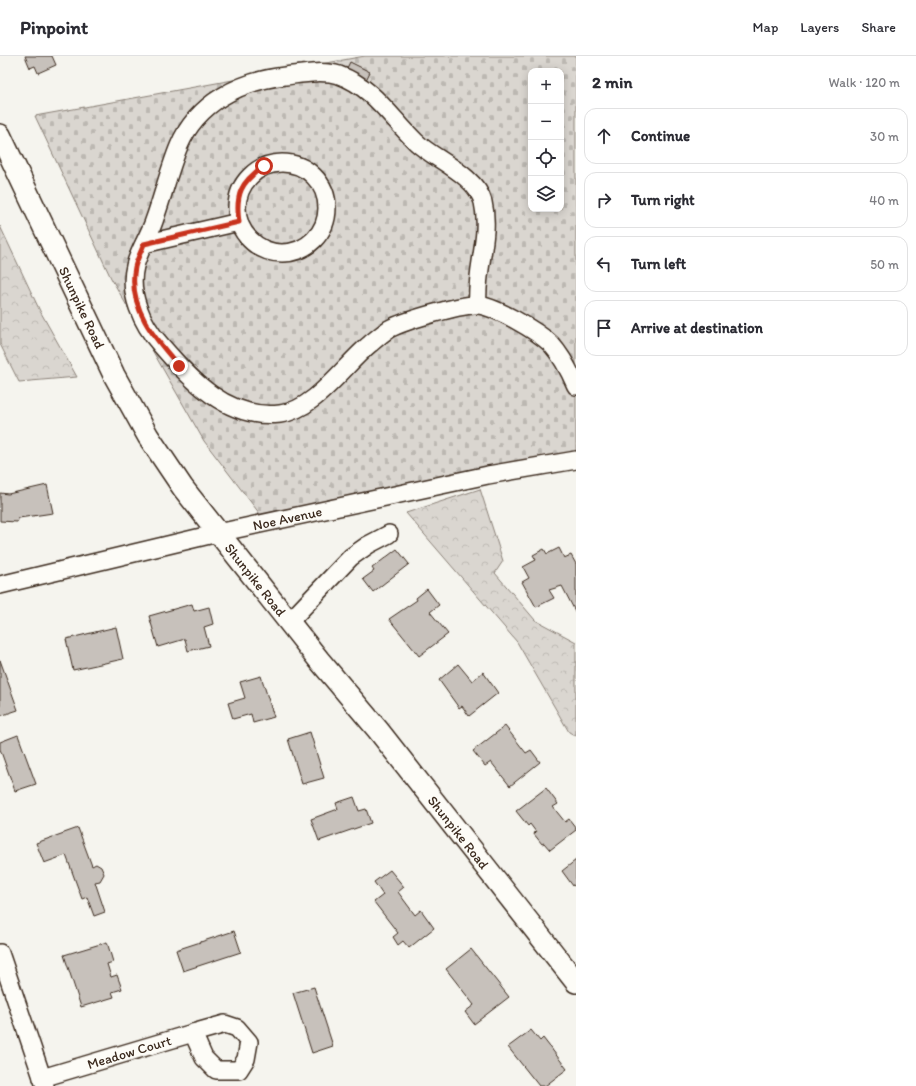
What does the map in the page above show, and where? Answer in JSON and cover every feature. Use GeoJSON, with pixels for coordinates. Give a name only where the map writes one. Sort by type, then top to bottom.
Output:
{"type":"FeatureCollection","features":[{"type":"Feature","properties":{"kind":"main road","name":"Shunpike Road"},"geometry":{"type":"LineString","coordinates":[[0,135],[114,374],[148,436],[183,488],[289,622],[378,730],[576,982]]}},
{"type":"Feature","properties":{"kind":"street"},"geometry":{"type":"LineString","coordinates":[[478,304],[485,218],[482,200],[478,190],[467,179],[426,151],[373,95],[354,82],[337,74],[317,72],[270,78],[239,87],[212,101],[194,120],[180,143],[135,266],[133,285],[136,304],[153,336],[199,386],[222,401],[242,411],[264,414],[284,414],[306,403],[367,346],[390,329],[456,306],[478,304],[514,318],[550,344],[576,386]]}},
{"type":"Feature","properties":{"kind":"street"},"geometry":{"type":"LineString","coordinates":[[280,163],[296,165],[311,174],[322,186],[327,202],[326,219],[319,234],[307,246],[292,252],[275,253],[259,247],[247,237],[239,222],[236,206],[240,189],[250,176],[264,166],[280,163]]}},
{"type":"Feature","properties":{"kind":"street"},"geometry":{"type":"LineString","coordinates":[[144,244],[239,222]]}},
{"type":"Feature","properties":{"kind":"street","name":"Noe Avenue"},"geometry":{"type":"LineString","coordinates":[[0,585],[218,533],[488,475],[576,460]]}},
{"type":"Feature","properties":{"kind":"street"},"geometry":{"type":"LineString","coordinates":[[289,622],[351,557],[368,545],[389,534]]}},
{"type":"Feature","properties":{"kind":"street"},"geometry":{"type":"LineString","coordinates":[[0,953],[43,1082]]}},
{"type":"Feature","properties":{"kind":"street","name":"Meadow Court"},"geometry":{"type":"LineString","coordinates":[[43,1082],[193,1033]]}},
{"type":"Feature","properties":{"kind":"green space"},"geometry":{"type":"Polygon","coordinates":[[[365,56],[576,56],[576,454],[266,522],[204,441],[111,278],[35,116],[365,56]]]}},
{"type":"Feature","properties":{"kind":"green space"},"geometry":{"type":"Polygon","coordinates":[[[0,226],[40,311],[77,377],[19,382],[0,344],[0,226]]]}},
{"type":"Feature","properties":{"kind":"green space"},"geometry":{"type":"Polygon","coordinates":[[[480,489],[503,561],[495,573],[535,620],[576,642],[576,736],[569,732],[517,642],[406,513],[480,489]]]}},
{"type":"Feature","properties":{"kind":"building"},"geometry":{"type":"Polygon","coordinates":[[[25,56],[52,56],[56,65],[38,73],[35,66],[30,68],[25,56]]]}},
{"type":"Feature","properties":{"kind":"building"},"geometry":{"type":"Polygon","coordinates":[[[350,62],[370,72],[364,84],[344,74],[350,62]]]}},
{"type":"Feature","properties":{"kind":"building"},"geometry":{"type":"Polygon","coordinates":[[[47,485],[53,513],[19,518],[17,522],[0,521],[0,493],[8,494],[47,485]]]}},
{"type":"Feature","properties":{"kind":"building"},"geometry":{"type":"Polygon","coordinates":[[[559,548],[564,558],[571,555],[576,564],[576,613],[562,586],[549,590],[554,598],[536,607],[522,582],[529,578],[523,567],[536,560],[533,555],[544,549],[547,554],[559,548]]]}},
{"type":"Feature","properties":{"kind":"building"},"geometry":{"type":"Polygon","coordinates":[[[397,549],[409,564],[373,592],[363,579],[374,571],[372,568],[397,549]]]}},
{"type":"Feature","properties":{"kind":"building"},"geometry":{"type":"Polygon","coordinates":[[[427,589],[439,605],[430,612],[448,634],[419,656],[389,619],[417,600],[416,598],[427,589]]]}},
{"type":"Feature","properties":{"kind":"building"},"geometry":{"type":"Polygon","coordinates":[[[192,604],[194,611],[209,607],[213,624],[204,627],[209,646],[188,651],[185,639],[158,647],[149,616],[192,604]]]}},
{"type":"Feature","properties":{"kind":"building"},"geometry":{"type":"Polygon","coordinates":[[[116,627],[123,659],[73,670],[66,639],[116,627]]]}},
{"type":"Feature","properties":{"kind":"building"},"geometry":{"type":"Polygon","coordinates":[[[0,660],[18,710],[0,716],[0,660]]]}},
{"type":"Feature","properties":{"kind":"building"},"geometry":{"type":"Polygon","coordinates":[[[458,664],[472,681],[483,672],[498,693],[469,716],[462,706],[459,708],[439,680],[458,664]]]}},
{"type":"Feature","properties":{"kind":"building"},"geometry":{"type":"Polygon","coordinates":[[[261,676],[274,717],[253,723],[251,714],[233,719],[228,703],[245,698],[240,682],[261,676]]]}},
{"type":"Feature","properties":{"kind":"building"},"geometry":{"type":"Polygon","coordinates":[[[505,726],[526,753],[531,750],[540,762],[510,786],[491,762],[485,766],[473,751],[505,726]]]}},
{"type":"Feature","properties":{"kind":"building"},"geometry":{"type":"Polygon","coordinates":[[[310,732],[324,778],[302,784],[288,739],[310,732]]]}},
{"type":"Feature","properties":{"kind":"building"},"geometry":{"type":"Polygon","coordinates":[[[18,735],[36,784],[15,791],[0,749],[0,742],[18,735]]]}},
{"type":"Feature","properties":{"kind":"building"},"geometry":{"type":"Polygon","coordinates":[[[546,788],[558,804],[553,807],[565,822],[569,819],[576,828],[576,830],[550,850],[544,843],[542,844],[533,833],[536,832],[530,824],[528,826],[516,811],[546,788]]]}},
{"type":"Feature","properties":{"kind":"building"},"geometry":{"type":"Polygon","coordinates":[[[354,797],[359,811],[366,809],[371,823],[319,841],[311,819],[338,809],[336,803],[354,797]]]}},
{"type":"Feature","properties":{"kind":"building"},"geometry":{"type":"Polygon","coordinates":[[[78,828],[92,866],[96,864],[101,867],[104,874],[100,881],[95,882],[105,912],[94,916],[87,897],[82,899],[66,855],[44,863],[36,843],[78,828]]]}},
{"type":"Feature","properties":{"kind":"building"},"geometry":{"type":"Polygon","coordinates":[[[576,860],[576,884],[573,886],[562,871],[576,860]]]}},
{"type":"Feature","properties":{"kind":"building"},"geometry":{"type":"Polygon","coordinates":[[[390,870],[404,887],[398,892],[415,915],[421,910],[434,928],[409,948],[403,941],[398,945],[393,937],[398,933],[374,902],[383,895],[374,882],[390,870]]]}},
{"type":"Feature","properties":{"kind":"building"},"geometry":{"type":"Polygon","coordinates":[[[234,931],[241,952],[183,971],[176,950],[234,931]]]}},
{"type":"Feature","properties":{"kind":"building"},"geometry":{"type":"Polygon","coordinates":[[[107,942],[113,962],[107,964],[111,977],[117,975],[122,989],[112,992],[114,997],[81,1007],[64,955],[107,942]]]}},
{"type":"Feature","properties":{"kind":"building"},"geometry":{"type":"Polygon","coordinates":[[[471,949],[509,997],[474,1024],[465,1012],[474,1005],[446,969],[471,949]]]}},
{"type":"Feature","properties":{"kind":"building"},"geometry":{"type":"Polygon","coordinates":[[[314,987],[333,1046],[312,1053],[293,993],[314,987]]]}},
{"type":"Feature","properties":{"kind":"building"},"geometry":{"type":"Polygon","coordinates":[[[531,1030],[540,1041],[543,1038],[567,1069],[545,1086],[539,1086],[508,1047],[531,1030]]]}},
{"type":"Feature","properties":{"kind":"route"},"geometry":{"type":"LineString","coordinates":[[179,366],[153,336],[136,304],[133,285],[135,266],[144,244],[239,222],[236,206],[240,189],[250,176],[264,166]]}}]}
